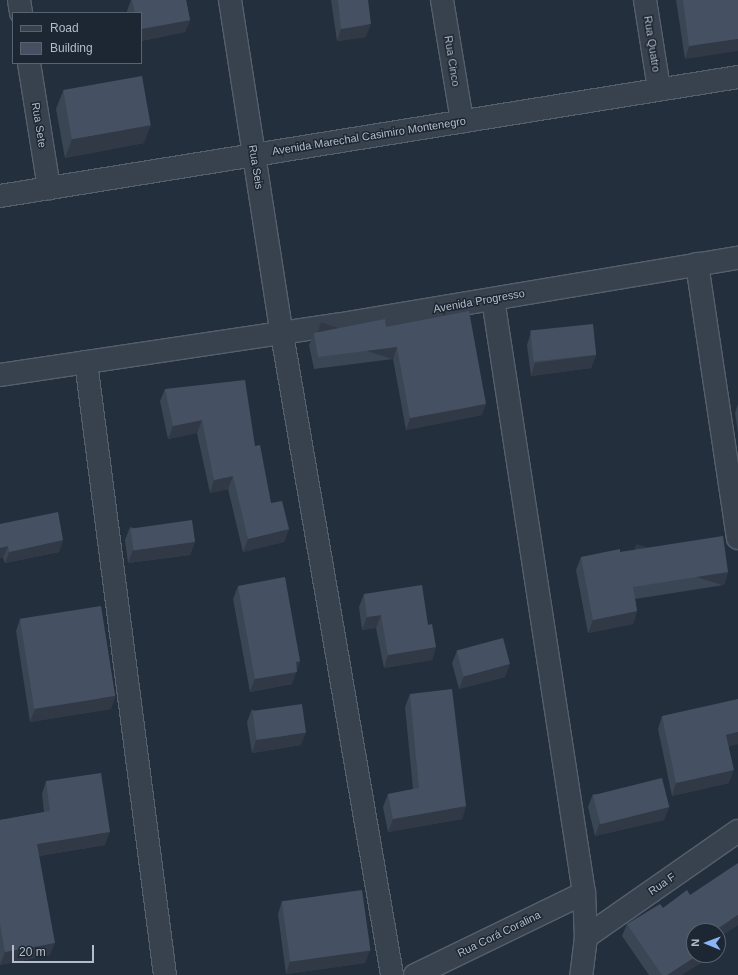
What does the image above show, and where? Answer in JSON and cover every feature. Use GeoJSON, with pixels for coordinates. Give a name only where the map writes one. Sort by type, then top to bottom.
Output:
{"type":"FeatureCollection","features":[{"type":"Feature","properties":{"kind":"street"},"geometry":{"type":"LineString","coordinates":[[19,0],[21,12]]}},
{"type":"Feature","properties":{"kind":"street","name":"Rua Seis"},"geometry":{"type":"LineString","coordinates":[[230,0],[282,334],[392,975]]}},
{"type":"Feature","properties":{"kind":"street","name":"Rua Cinco"},"geometry":{"type":"LineString","coordinates":[[442,0],[462,121]]}},
{"type":"Feature","properties":{"kind":"street","name":"Rua Quatro"},"geometry":{"type":"LineString","coordinates":[[646,0],[659,88]]}},
{"type":"Feature","properties":{"kind":"street","name":"Rua Sete"},"geometry":{"type":"LineString","coordinates":[[29,64],[49,188]]}},
{"type":"Feature","properties":{"kind":"street","name":"Avenida Marechal Casimiro Montenegro"},"geometry":{"type":"LineString","coordinates":[[0,196],[254,153],[462,121],[659,88],[738,77]]}},
{"type":"Feature","properties":{"kind":"street","name":"Avenida Progresso"},"geometry":{"type":"LineString","coordinates":[[0,375],[282,334],[738,258]]}},
{"type":"Feature","properties":{"kind":"street"},"geometry":{"type":"LineString","coordinates":[[697,264],[738,538]]}},
{"type":"Feature","properties":{"kind":"street"},"geometry":{"type":"LineString","coordinates":[[493,299],[584,893],[586,937],[581,975]]}},
{"type":"Feature","properties":{"kind":"street"},"geometry":{"type":"LineString","coordinates":[[86,362],[165,975]]}},
{"type":"Feature","properties":{"kind":"street","name":"Rua F"},"geometry":{"type":"LineString","coordinates":[[586,937],[738,831]]}},
{"type":"Feature","properties":{"kind":"street","name":"Rua Corá Coralina"},"geometry":{"type":"LineString","coordinates":[[415,975],[584,893]]}},
{"type":"Feature","properties":{"kind":"building"},"geometry":{"type":"Polygon","coordinates":[[[132,0],[186,0],[190,20],[142,29],[142,12],[135,12],[132,0]]]}},
{"type":"Feature","properties":{"kind":"building"},"geometry":{"type":"Polygon","coordinates":[[[338,0],[368,0],[371,24],[341,29],[338,0]]]}},
{"type":"Feature","properties":{"kind":"building"},"geometry":{"type":"Polygon","coordinates":[[[683,0],[738,0],[738,39],[689,46],[683,0]]]}},
{"type":"Feature","properties":{"kind":"building"},"geometry":{"type":"Polygon","coordinates":[[[142,76],[151,125],[72,139],[63,90],[142,76]]]}},
{"type":"Feature","properties":{"kind":"building"},"geometry":{"type":"Polygon","coordinates":[[[469,311],[486,404],[410,418],[397,347],[318,357],[314,333],[385,319],[386,327],[469,311]]]}},
{"type":"Feature","properties":{"kind":"building"},"geometry":{"type":"Polygon","coordinates":[[[593,324],[596,355],[534,361],[530,331],[593,324]]]}},
{"type":"Feature","properties":{"kind":"building"},"geometry":{"type":"Polygon","coordinates":[[[245,380],[255,446],[260,445],[271,503],[282,501],[289,529],[248,539],[233,476],[214,480],[202,420],[173,426],[165,389],[245,380]]]}},
{"type":"Feature","properties":{"kind":"building"},"geometry":{"type":"Polygon","coordinates":[[[58,512],[63,540],[9,552],[8,546],[0,548],[0,524],[58,512]]]}},
{"type":"Feature","properties":{"kind":"building"},"geometry":{"type":"Polygon","coordinates":[[[192,520],[195,542],[134,550],[131,529],[192,520]]]}},
{"type":"Feature","properties":{"kind":"building"},"geometry":{"type":"Polygon","coordinates":[[[723,536],[728,572],[633,587],[637,611],[593,620],[581,557],[620,549],[620,552],[723,536]]]}},
{"type":"Feature","properties":{"kind":"building"},"geometry":{"type":"Polygon","coordinates":[[[285,577],[300,661],[296,662],[297,672],[255,679],[238,586],[285,577]]]}},
{"type":"Feature","properties":{"kind":"building"},"geometry":{"type":"Polygon","coordinates":[[[422,585],[428,625],[432,624],[436,647],[388,655],[381,615],[367,617],[364,594],[422,585]]]}},
{"type":"Feature","properties":{"kind":"building"},"geometry":{"type":"Polygon","coordinates":[[[101,606],[115,696],[34,709],[20,619],[101,606]]]}},
{"type":"Feature","properties":{"kind":"building"},"geometry":{"type":"Polygon","coordinates":[[[503,638],[510,664],[464,677],[457,650],[503,638]]]}},
{"type":"Feature","properties":{"kind":"building"},"geometry":{"type":"Polygon","coordinates":[[[452,689],[466,806],[393,819],[388,794],[419,788],[410,694],[452,689]]]}},
{"type":"Feature","properties":{"kind":"building"},"geometry":{"type":"Polygon","coordinates":[[[738,699],[738,732],[726,735],[734,770],[676,783],[662,716],[738,699]]]}},
{"type":"Feature","properties":{"kind":"building"},"geometry":{"type":"Polygon","coordinates":[[[302,704],[306,733],[257,740],[252,711],[302,704]]]}},
{"type":"Feature","properties":{"kind":"building"},"geometry":{"type":"Polygon","coordinates":[[[101,773],[110,832],[37,844],[55,943],[5,952],[0,924],[0,820],[50,811],[46,781],[101,773]]]}},
{"type":"Feature","properties":{"kind":"building"},"geometry":{"type":"Polygon","coordinates":[[[662,778],[669,807],[600,824],[593,795],[662,778]]]}},
{"type":"Feature","properties":{"kind":"building"},"geometry":{"type":"Polygon","coordinates":[[[738,863],[738,915],[726,923],[686,923],[686,963],[667,975],[662,975],[627,924],[660,904],[663,908],[687,890],[690,895],[738,863]]]}},
{"type":"Feature","properties":{"kind":"building"},"geometry":{"type":"Polygon","coordinates":[[[362,890],[370,950],[290,962],[282,901],[362,890]]]}}]}
